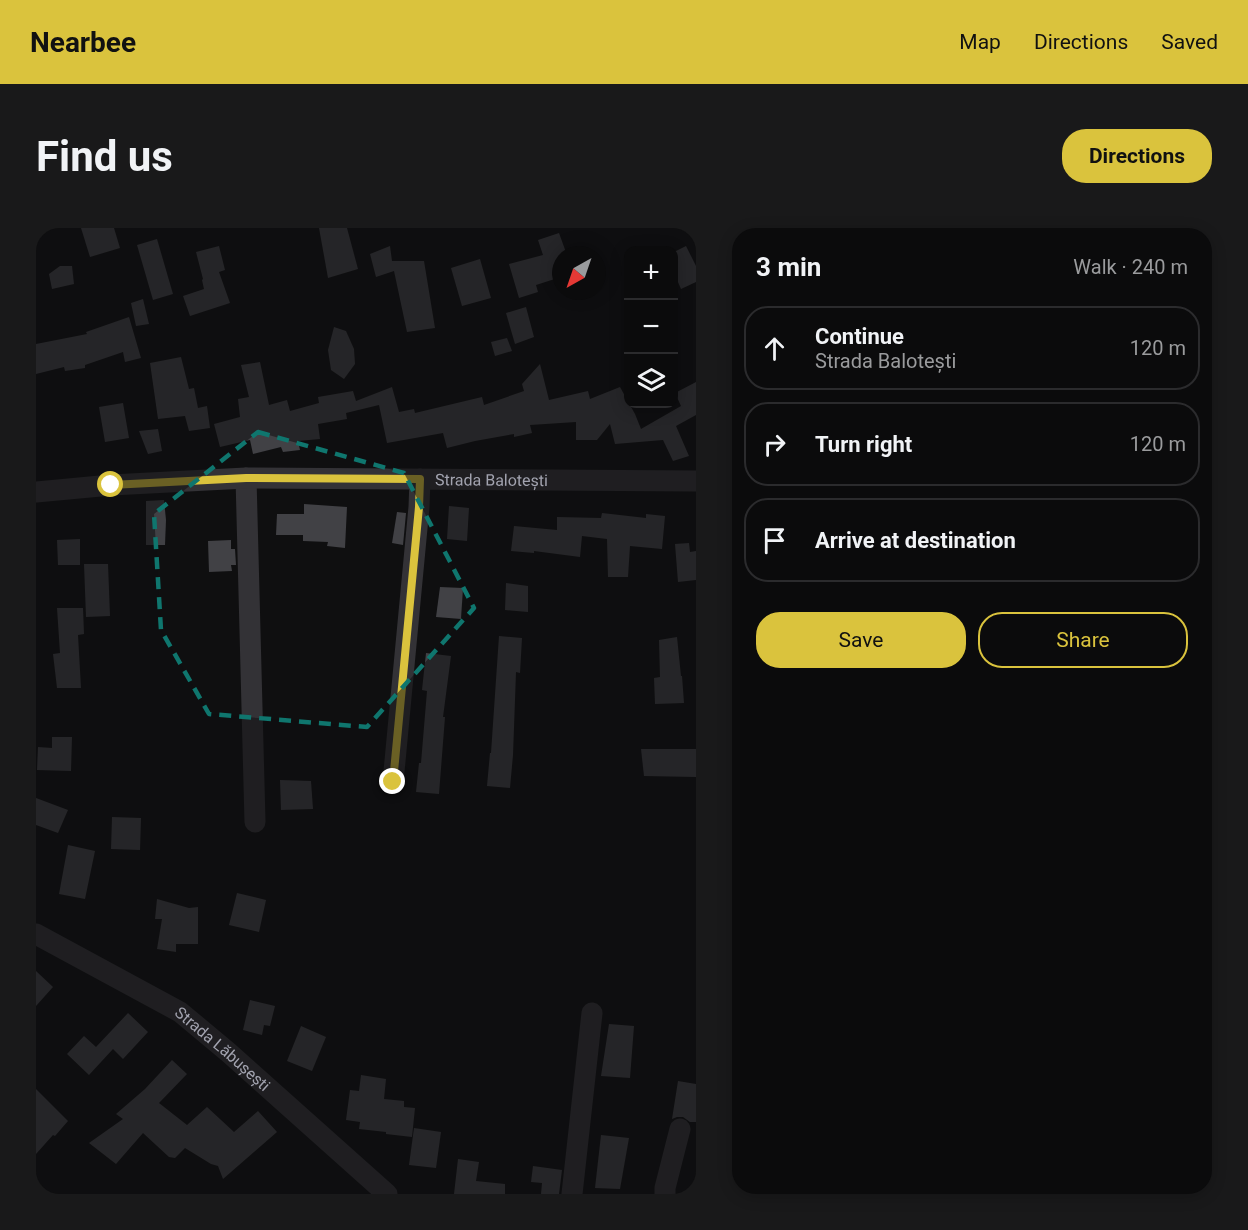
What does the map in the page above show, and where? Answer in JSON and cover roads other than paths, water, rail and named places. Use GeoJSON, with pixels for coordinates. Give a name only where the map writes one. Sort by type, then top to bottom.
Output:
{"type":"FeatureCollection","features":[{"type":"Feature","properties":{"kind":"street","name":"Strada Balotești"},"geometry":{"type":"LineString","coordinates":[[36,492],[111,485],[246,478],[696,482]]}},
{"type":"Feature","properties":{"kind":"street"},"geometry":{"type":"LineString","coordinates":[[246,478],[255,822]]}},
{"type":"Feature","properties":{"kind":"street"},"geometry":{"type":"LineString","coordinates":[[393,782],[420,479]]}},
{"type":"Feature","properties":{"kind":"street","name":"Strada Lăbușești"},"geometry":{"type":"LineString","coordinates":[[36,934],[180,1012],[387,1194]]}},
{"type":"Feature","properties":{"kind":"street"},"geometry":{"type":"LineString","coordinates":[[572,1194],[591,1013]]}},
{"type":"Feature","properties":{"kind":"street"},"geometry":{"type":"LineString","coordinates":[[665,1194],[680,1130]]}}]}
